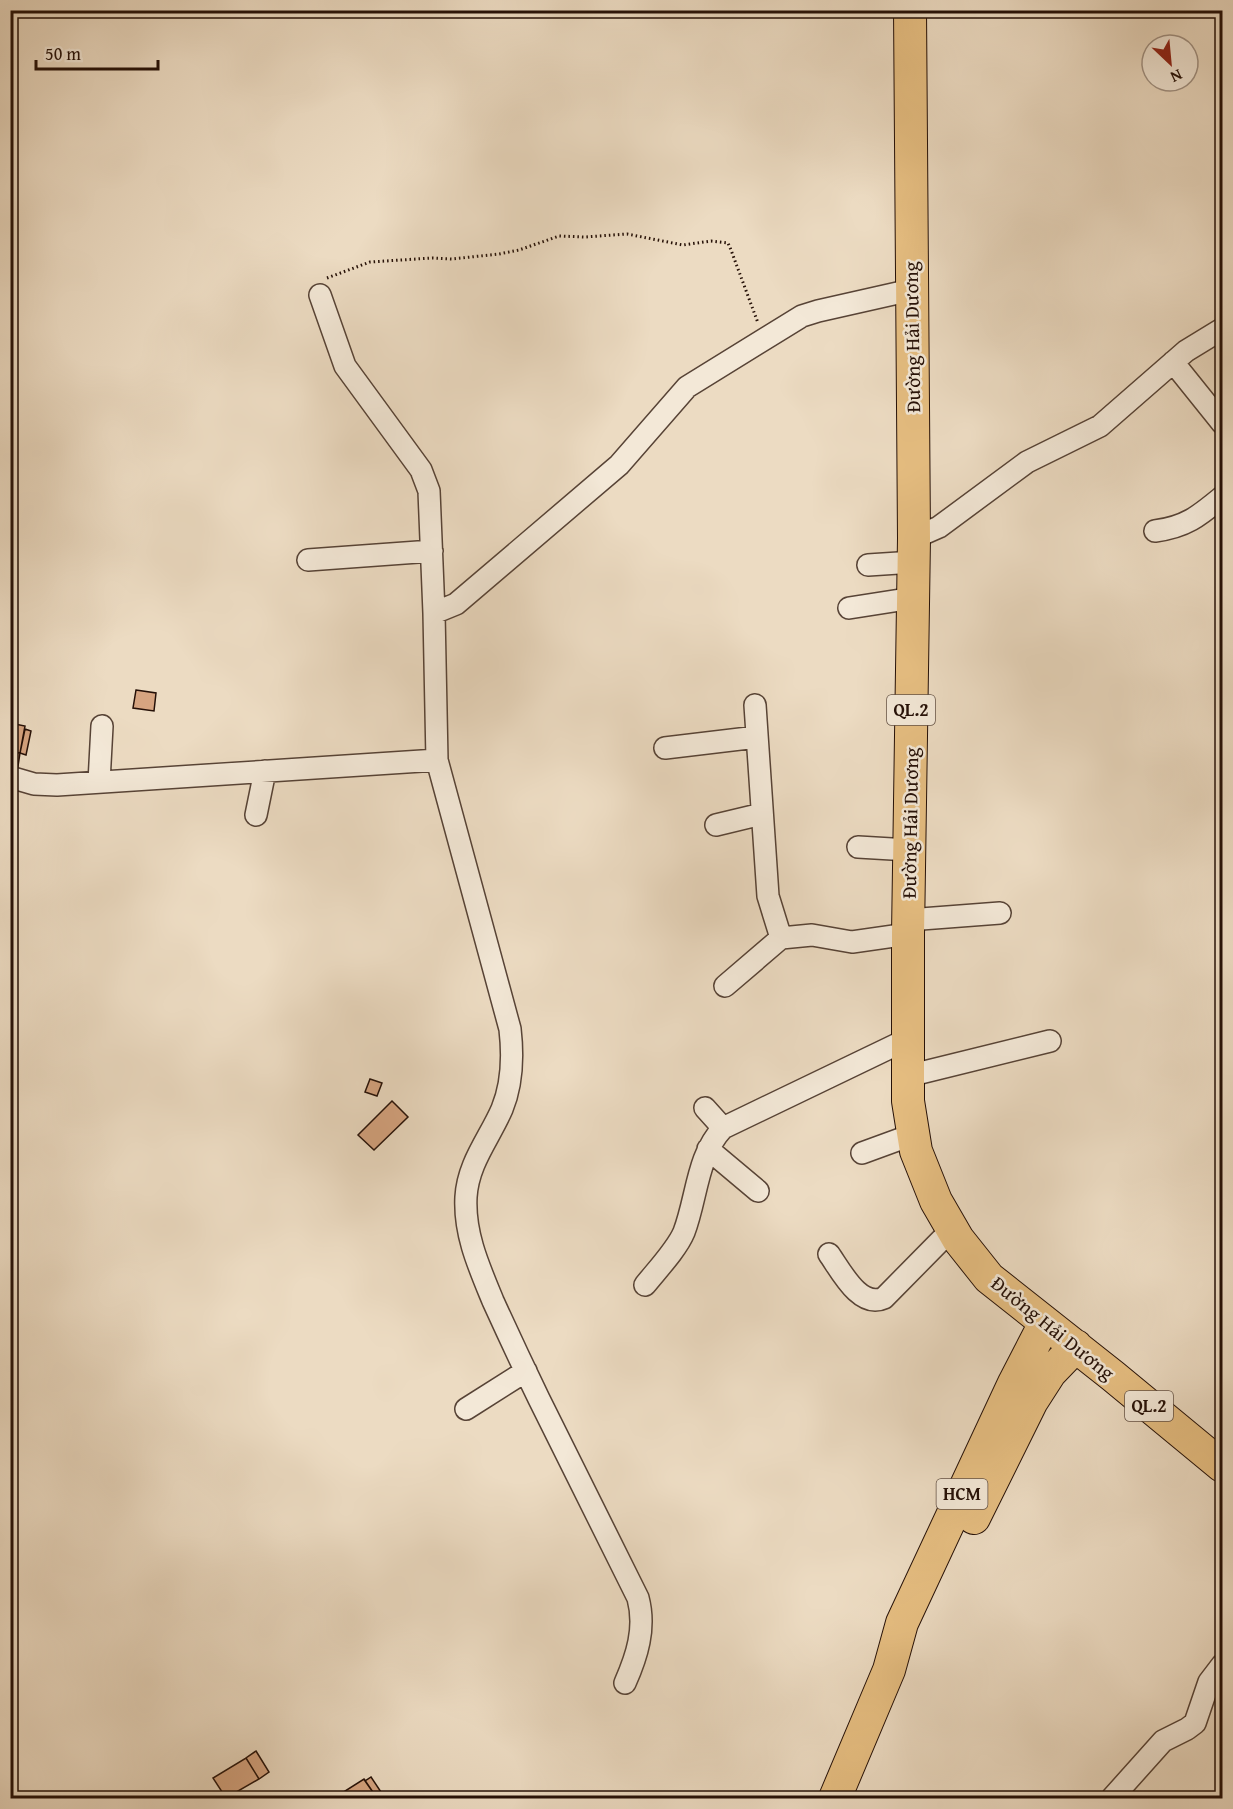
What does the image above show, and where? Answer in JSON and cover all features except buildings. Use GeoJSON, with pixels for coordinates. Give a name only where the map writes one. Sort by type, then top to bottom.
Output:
{"type":"FeatureCollection","features":[{"type":"Feature","properties":{"kind":"highway","name":"Đường Hải Dương"},"geometry":{"type":"LineString","coordinates":[[910,10],[914,550],[908,927],[908,1101],[916,1151],[932,1191],[955,1234],[989,1278],[1222,1466]]}},
{"type":"Feature","properties":{"kind":"highway","name":"HCM"},"geometry":{"type":"LineString","coordinates":[[835,1798],[889,1670],[902,1623],[1014,1383],[1045,1323]]}},
{"type":"Feature","properties":{"kind":"highway","name":"HCM"},"geometry":{"type":"LineString","coordinates":[[889,1670],[918,1632],[1032,1401],[1050,1373],[1076,1346]]}},
{"type":"Feature","properties":{"kind":"street"},"geometry":{"type":"LineString","coordinates":[[434,613],[456,604],[611,472],[687,387],[802,316],[818,310],[911,290]]}},
{"type":"Feature","properties":{"kind":"street"},"geometry":{"type":"LineString","coordinates":[[320,295],[345,366],[421,470],[429,491],[437,760],[510,1029],[513,1050],[502,1108],[477,1156],[470,1175],[466,1197],[468,1231],[478,1264],[525,1371],[638,1598],[641,1624],[637,1657],[625,1683]]}},
{"type":"Feature","properties":{"kind":"street"},"geometry":{"type":"LineString","coordinates":[[868,565],[914,550],[939,527],[1027,462],[1100,426],[1193,346],[1222,329]]}},
{"type":"Feature","properties":{"kind":"street"},"geometry":{"type":"LineString","coordinates":[[1173,362],[1222,423]]}},
{"type":"Feature","properties":{"kind":"street"},"geometry":{"type":"LineString","coordinates":[[1155,531],[1184,525],[1222,497]]}},
{"type":"Feature","properties":{"kind":"street"},"geometry":{"type":"LineString","coordinates":[[308,561],[432,551]]}},
{"type":"Feature","properties":{"kind":"street"},"geometry":{"type":"LineString","coordinates":[[849,608],[913,598]]}},
{"type":"Feature","properties":{"kind":"street"},"geometry":{"type":"LineString","coordinates":[[754,705],[768,896],[782,938]]}},
{"type":"Feature","properties":{"kind":"street"},"geometry":{"type":"LineString","coordinates":[[99,782],[102,726]]}},
{"type":"Feature","properties":{"kind":"street"},"geometry":{"type":"LineString","coordinates":[[665,748],[757,737]]}},
{"type":"Feature","properties":{"kind":"street"},"geometry":{"type":"LineString","coordinates":[[10,777],[34,784],[99,782],[437,760]]}},
{"type":"Feature","properties":{"kind":"street"},"geometry":{"type":"LineString","coordinates":[[256,815],[265,771]]}},
{"type":"Feature","properties":{"kind":"street"},"geometry":{"type":"LineString","coordinates":[[716,825],[762,814]]}},
{"type":"Feature","properties":{"kind":"street"},"geometry":{"type":"LineString","coordinates":[[858,847],[909,850]]}},
{"type":"Feature","properties":{"kind":"street"},"geometry":{"type":"LineString","coordinates":[[726,986],[782,938],[812,934],[852,942],[908,927],[1000,913]]}},
{"type":"Feature","properties":{"kind":"street"},"geometry":{"type":"LineString","coordinates":[[645,1285],[683,1233],[708,1149],[723,1128],[908,1039]]}},
{"type":"Feature","properties":{"kind":"street"},"geometry":{"type":"LineString","coordinates":[[908,1076],[1050,1041]]}},
{"type":"Feature","properties":{"kind":"street"},"geometry":{"type":"LineString","coordinates":[[705,1108],[723,1128]]}},
{"type":"Feature","properties":{"kind":"street"},"geometry":{"type":"LineString","coordinates":[[862,1153],[914,1134]]}},
{"type":"Feature","properties":{"kind":"street"},"geometry":{"type":"LineString","coordinates":[[708,1149],[758,1191]]}},
{"type":"Feature","properties":{"kind":"street"},"geometry":{"type":"LineString","coordinates":[[829,1254],[857,1292],[867,1300],[878,1301],[955,1234]]}},
{"type":"Feature","properties":{"kind":"street"},"geometry":{"type":"LineString","coordinates":[[890,1311],[955,1234]]}},
{"type":"Feature","properties":{"kind":"street"},"geometry":{"type":"LineString","coordinates":[[466,1409],[525,1371]]}},
{"type":"Feature","properties":{"kind":"street"},"geometry":{"type":"LineString","coordinates":[[1112,1798],[1162,1741],[1195,1723],[1209,1682],[1222,1665]]}},
{"type":"Feature","properties":{"kind":"path"},"geometry":{"type":"LineString","coordinates":[[320,295],[318,288],[324,279],[370,262],[432,258],[452,260],[499,254],[519,250],[559,236],[627,234],[683,245],[722,241],[728,243],[758,323],[767,336]]}}]}
